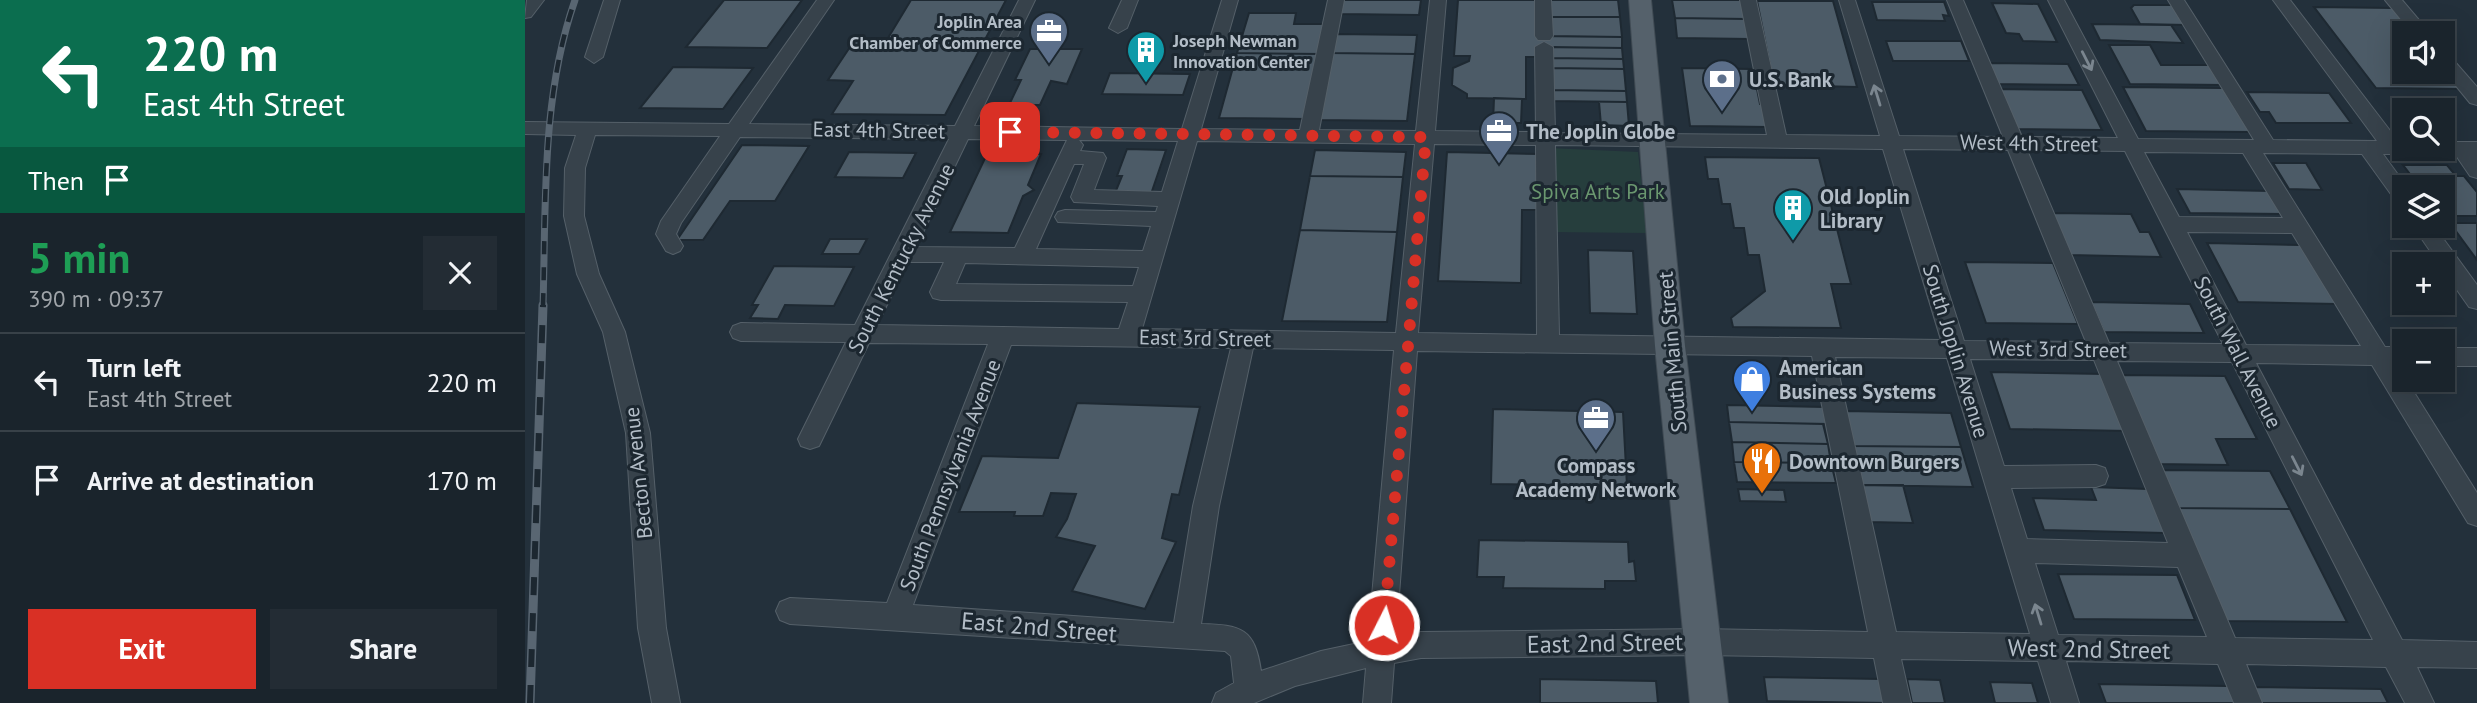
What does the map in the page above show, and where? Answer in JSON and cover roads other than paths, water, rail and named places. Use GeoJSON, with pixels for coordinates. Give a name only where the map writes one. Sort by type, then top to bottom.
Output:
{"type":"FeatureCollection","features":[{"type":"Feature","properties":{"kind":"main road","name":"South Main Street"},"geometry":{"type":"LineString","coordinates":[[1640,0],[1670,346],[1709,703]]}},
{"type":"Feature","properties":{"kind":"street"},"geometry":{"type":"LineString","coordinates":[[525,13],[535,0]]}},
{"type":"Feature","properties":{"kind":"street"},"geometry":{"type":"LineString","coordinates":[[594,57],[611,0]]}},
{"type":"Feature","properties":{"kind":"street"},"geometry":{"type":"LineString","coordinates":[[673,246],[666,234],[671,221],[826,0]]}},
{"type":"Feature","properties":{"kind":"street","name":"South Kentucky Avenue"},"geometry":{"type":"LineString","coordinates":[[810,439],[1027,0]]}},
{"type":"Feature","properties":{"kind":"street"},"geometry":{"type":"LineString","coordinates":[[1118,28],[1130,0]]}},
{"type":"Feature","properties":{"kind":"street"},"geometry":{"type":"LineString","coordinates":[[1128,337],[1230,0]]}},
{"type":"Feature","properties":{"kind":"street"},"geometry":{"type":"LineString","coordinates":[[1308,136],[1336,0]]}},
{"type":"Feature","properties":{"kind":"street"},"geometry":{"type":"LineString","coordinates":[[1377,703],[1406,341],[1439,0]]}},
{"type":"Feature","properties":{"kind":"street"},"geometry":{"type":"LineString","coordinates":[[1543,0],[1548,343]]}},
{"type":"Feature","properties":{"kind":"street"},"geometry":{"type":"LineString","coordinates":[[1748,0],[1778,140]]}},
{"type":"Feature","properties":{"kind":"street","name":"South Joplin Avenue"},"geometry":{"type":"LineString","coordinates":[[1847,0],[2065,703]]}},
{"type":"Feature","properties":{"kind":"street"},"geometry":{"type":"LineString","coordinates":[[1955,0],[2248,703]]}},
{"type":"Feature","properties":{"kind":"street","name":"South Wall Avenue"},"geometry":{"type":"LineString","coordinates":[[2056,0],[2420,703]]}},
{"type":"Feature","properties":{"kind":"street"},"geometry":{"type":"LineString","coordinates":[[2176,0],[2258,146],[2298,226],[2477,515]]}},
{"type":"Feature","properties":{"kind":"street"},"geometry":{"type":"LineString","coordinates":[[2281,0],[2392,139]]}},
{"type":"Feature","properties":{"kind":"street"},"geometry":{"type":"LineString","coordinates":[[2393,0],[2411,21]]}},
{"type":"Feature","properties":{"kind":"street"},"geometry":{"type":"LineString","coordinates":[[2455,73],[2477,99]]}},
{"type":"Feature","properties":{"kind":"street","name":"Becton Avenue"},"geometry":{"type":"LineString","coordinates":[[588,127],[575,168],[574,216],[588,274],[614,332],[638,433],[652,628],[666,703]]}},
{"type":"Feature","properties":{"kind":"street","name":"East 4th Street"},"geometry":{"type":"LineString","coordinates":[[525,128],[1653,138]]}},
{"type":"Feature","properties":{"kind":"street"},"geometry":{"type":"LineString","coordinates":[[1022,256],[1079,133]]}},
{"type":"Feature","properties":{"kind":"street","name":"West 4th Street"},"geometry":{"type":"LineString","coordinates":[[1653,138],[2392,147]]}},
{"type":"Feature","properties":{"kind":"street"},"geometry":{"type":"LineString","coordinates":[[2367,147],[2392,181]]}},
{"type":"Feature","properties":{"kind":"street"},"geometry":{"type":"LineString","coordinates":[[2460,148],[2477,171]]}},
{"type":"Feature","properties":{"kind":"street"},"geometry":{"type":"LineString","coordinates":[[1067,157],[1096,158],[1081,197],[1170,199]]}},
{"type":"Feature","properties":{"kind":"street"},"geometry":{"type":"LineString","coordinates":[[1065,218],[1164,219]]}},
{"type":"Feature","properties":{"kind":"street"},"geometry":{"type":"LineString","coordinates":[[2172,224],[2298,226]]}},
{"type":"Feature","properties":{"kind":"street"},"geometry":{"type":"LineString","coordinates":[[2432,238],[2477,302]]}},
{"type":"Feature","properties":{"kind":"street"},"geometry":{"type":"LineString","coordinates":[[902,254],[1152,259]]}},
{"type":"Feature","properties":{"kind":"street"},"geometry":{"type":"LineString","coordinates":[[958,255],[941,292],[1141,294]]}},
{"type":"Feature","properties":{"kind":"street","name":"East 3rd Street"},"geometry":{"type":"LineString","coordinates":[[741,332],[1670,346]]}},
{"type":"Feature","properties":{"kind":"street","name":"South Pennsylvania Avenue"},"geometry":{"type":"LineString","coordinates":[[896,615],[1003,335]]}},
{"type":"Feature","properties":{"kind":"street"},"geometry":{"type":"LineString","coordinates":[[1185,636],[1206,506],[1244,339]]}},
{"type":"Feature","properties":{"kind":"street","name":"West 3rd Street"},"geometry":{"type":"LineString","coordinates":[[1670,346],[2392,356]]}},
{"type":"Feature","properties":{"kind":"street"},"geometry":{"type":"LineString","coordinates":[[1821,346],[1897,703]]}},
{"type":"Feature","properties":{"kind":"street"},"geometry":{"type":"LineString","coordinates":[[2455,357],[2477,357]]}},
{"type":"Feature","properties":{"kind":"street"},"geometry":{"type":"LineString","coordinates":[[1995,478],[2096,476]]}},
{"type":"Feature","properties":{"kind":"street"},"geometry":{"type":"LineString","coordinates":[[2018,551],[2186,555]]}},
{"type":"Feature","properties":{"kind":"street","name":"East 2nd Street"},"geometry":{"type":"LineString","coordinates":[[790,611],[896,615],[1129,635],[1231,638],[1244,650],[1238,696],[1383,651],[1421,645],[1702,642]]}},
{"type":"Feature","properties":{"kind":"street","name":"West 2nd Street"},"geometry":{"type":"LineString","coordinates":[[1702,642],[2477,655]]}},
{"type":"Feature","properties":{"kind":"railway"},"geometry":{"type":"LineString","coordinates":[[543,306],[545,190],[551,113],[564,37],[575,0]]}},
{"type":"Feature","properties":{"kind":"railway"},"geometry":{"type":"LineString","coordinates":[[530,703],[543,305]]}},
{"type":"Feature","properties":{"kind":"place","name":"Joplin Area Chamber of Commerce"},"geometry":{"type":"Point","coordinates":[1049,65]}},
{"type":"Feature","properties":{"kind":"place","name":"Joseph Newman Innovation Center"},"geometry":{"type":"Point","coordinates":[1146,84]}},
{"type":"Feature","properties":{"kind":"place","name":"U.S. Bank"},"geometry":{"type":"Point","coordinates":[1722,113]}},
{"type":"Feature","properties":{"kind":"place","name":"The Joplin Globe"},"geometry":{"type":"Point","coordinates":[1499,165]}},
{"type":"Feature","properties":{"kind":"place","name":"Old Joplin Library"},"geometry":{"type":"Point","coordinates":[1793,242]}},
{"type":"Feature","properties":{"kind":"place","name":"American Business Systems"},"geometry":{"type":"Point","coordinates":[1752,413]}},
{"type":"Feature","properties":{"kind":"place","name":"Compass Academy Network"},"geometry":{"type":"Point","coordinates":[1596,452]}},
{"type":"Feature","properties":{"kind":"place","name":"Downtown Burgers"},"geometry":{"type":"Point","coordinates":[1762,495]}},
{"type":"Feature","properties":{"kind":"park label","name":"Spiva Arts Park"},"geometry":{"type":"Point","coordinates":[1598,191]}}]}
